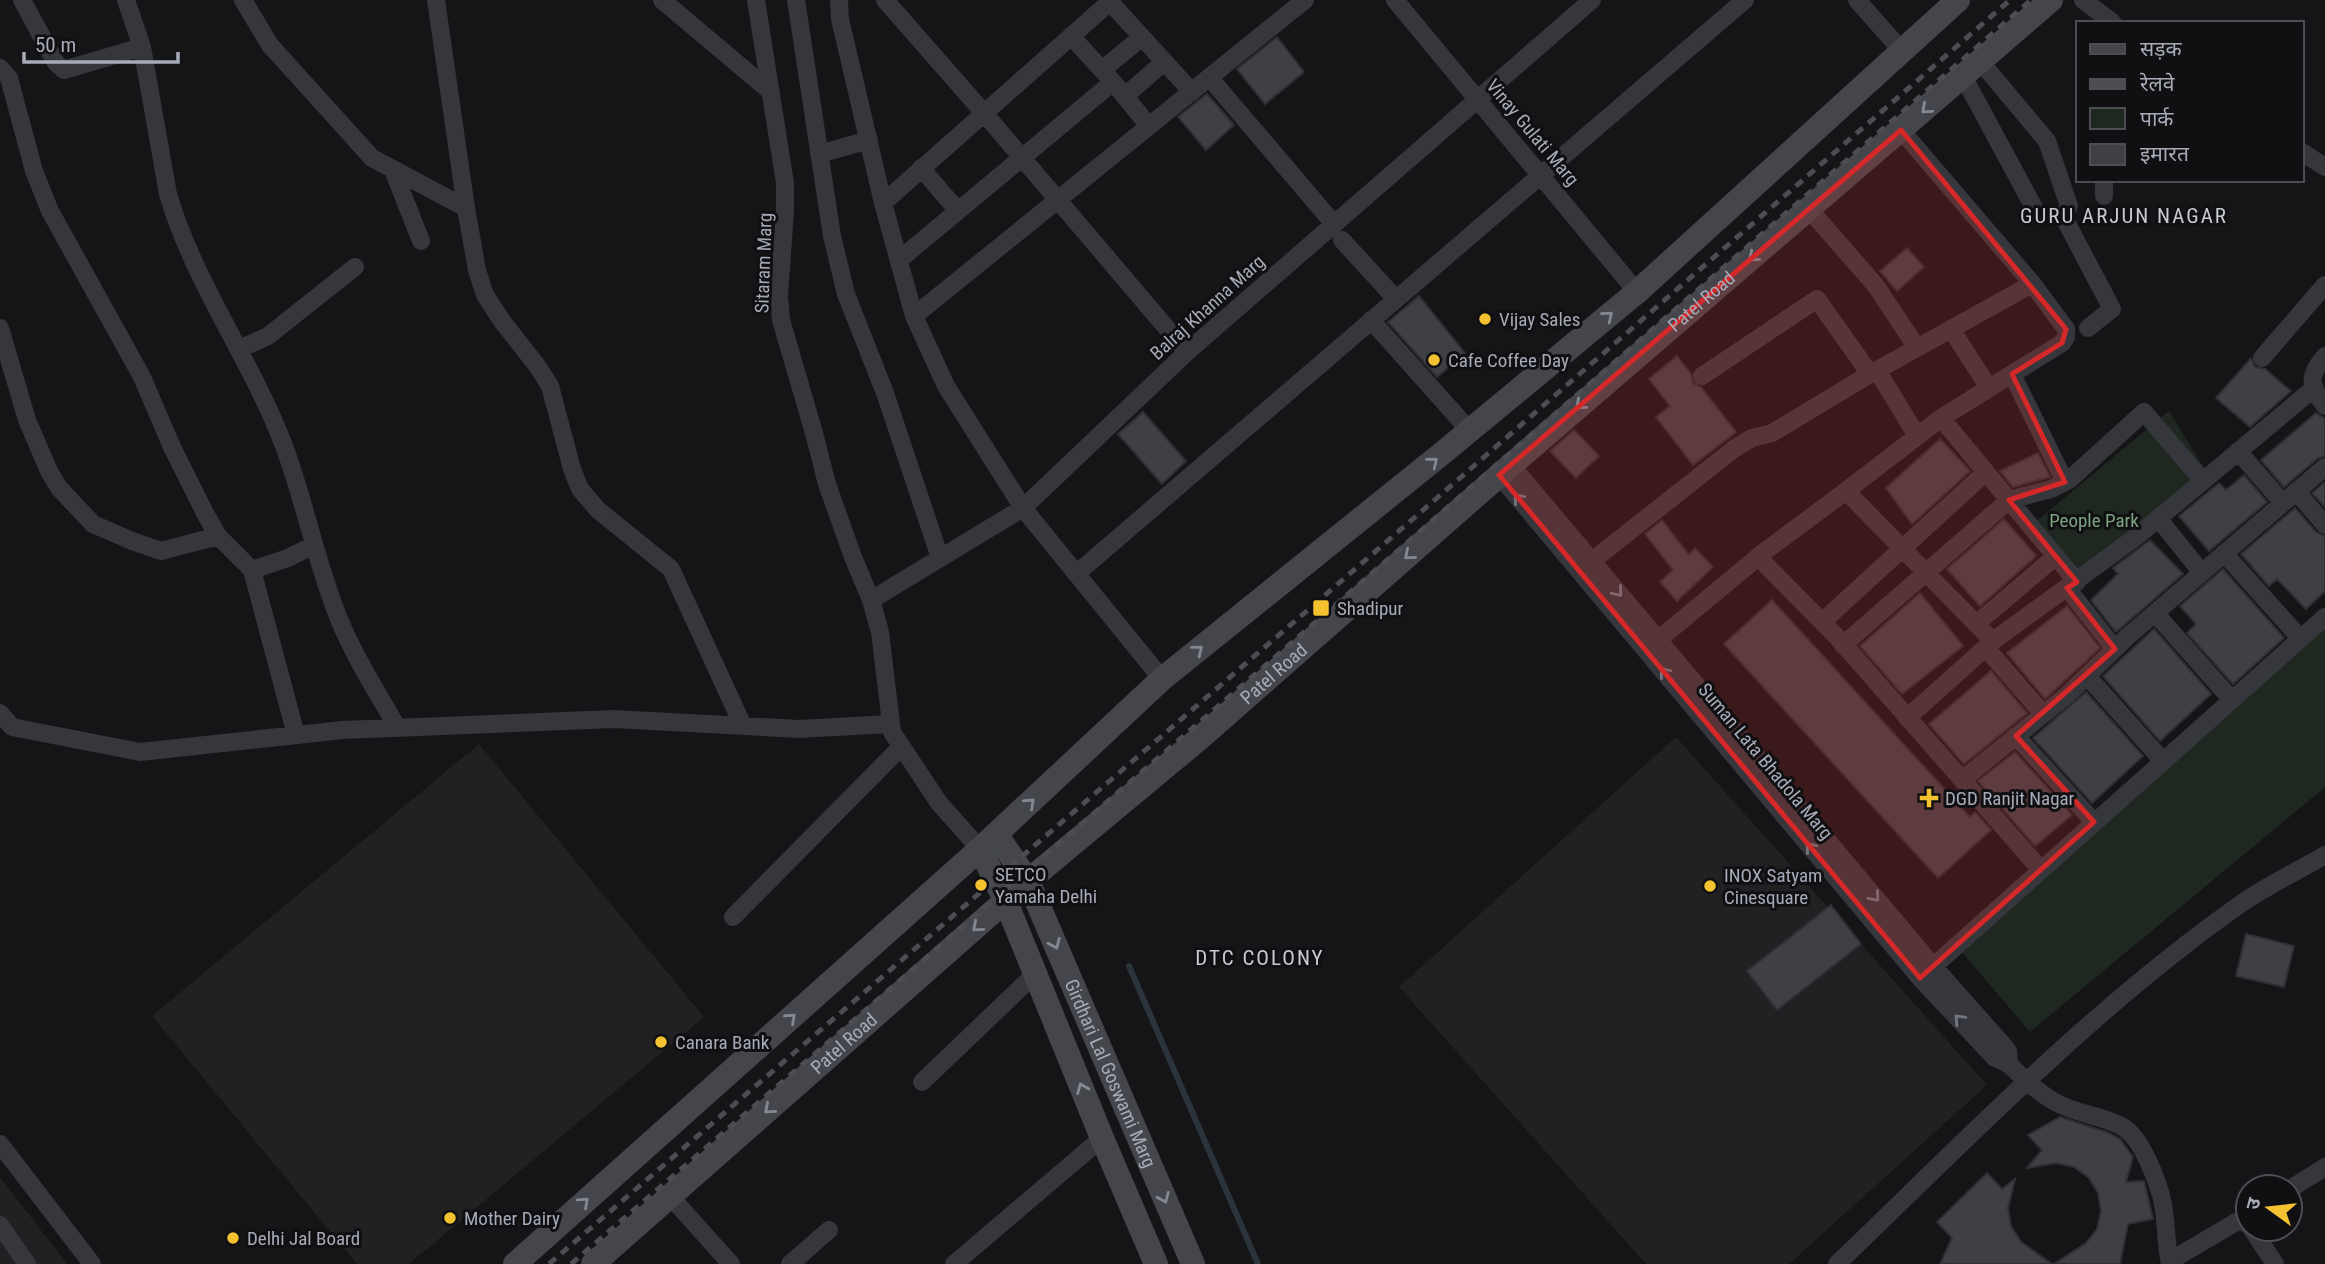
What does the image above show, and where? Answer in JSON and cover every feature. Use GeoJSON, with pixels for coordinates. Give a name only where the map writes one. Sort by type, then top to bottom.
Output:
{"type":"FeatureCollection","features":[{"type":"Feature","properties":{"kind":"main road"},"geometry":{"type":"LineString","coordinates":[[515,1264],[988,842],[1162,679],[1470,431],[1637,292],[1958,0]]}},
{"type":"Feature","properties":{"kind":"main road","name":"Patel Road"},"geometry":{"type":"LineString","coordinates":[[593,1264],[1028,881],[1200,738],[1505,470],[2051,0]]}},
{"type":"Feature","properties":{"kind":"main road","name":"Girdhari Lal Goswami Marg"},"geometry":{"type":"LineString","coordinates":[[988,842],[1028,881],[1193,1264]]}},
{"type":"Feature","properties":{"kind":"main road","name":"Girdhari Lal Goswami Marg"},"geometry":{"type":"LineString","coordinates":[[988,842],[1006,902],[1156,1264]]}},
{"type":"Feature","properties":{"kind":"street"},"geometry":{"type":"LineString","coordinates":[[22,0],[57,63],[64,70],[142,47]]}},
{"type":"Feature","properties":{"kind":"street"},"geometry":{"type":"LineString","coordinates":[[126,0],[142,47],[174,215],[193,261],[239,349],[284,446],[339,620],[397,727]]}},
{"type":"Feature","properties":{"kind":"street"},"geometry":{"type":"LineString","coordinates":[[243,0],[270,45],[372,158],[466,208]]}},
{"type":"Feature","properties":{"kind":"street"},"geometry":{"type":"LineString","coordinates":[[436,0],[466,208],[477,270],[485,295],[550,386],[580,489],[598,510],[671,569],[743,726]]}},
{"type":"Feature","properties":{"kind":"street"},"geometry":{"type":"LineString","coordinates":[[662,0],[771,92]]}},
{"type":"Feature","properties":{"kind":"street","name":"Sitaram Marg"},"geometry":{"type":"LineString","coordinates":[[756,0],[785,183],[779,296],[781,320],[827,484],[871,600],[880,632],[890,724],[901,747],[939,803],[988,842]]}},
{"type":"Feature","properties":{"kind":"street"},"geometry":{"type":"LineString","coordinates":[[796,0],[832,236],[846,294],[885,393],[940,558]]}},
{"type":"Feature","properties":{"kind":"street"},"geometry":{"type":"LineString","coordinates":[[839,0],[840,19],[883,203],[914,316],[946,386],[1023,508],[1162,679]]}},
{"type":"Feature","properties":{"kind":"street"},"geometry":{"type":"LineString","coordinates":[[885,0],[1187,352]]}},
{"type":"Feature","properties":{"kind":"street"},"geometry":{"type":"LineString","coordinates":[[914,316],[1305,0]]}},
{"type":"Feature","properties":{"kind":"street","name":"Vinay Gulati Marg"},"geometry":{"type":"LineString","coordinates":[[1395,0],[1637,292]]}},
{"type":"Feature","properties":{"kind":"street","name":"Balraj Khanna Marg"},"geometry":{"type":"LineString","coordinates":[[871,600],[1023,508],[1187,352],[1338,232],[1478,99],[1592,0]]}},
{"type":"Feature","properties":{"kind":"street"},"geometry":{"type":"LineString","coordinates":[[1076,574],[1745,0]]}},
{"type":"Feature","properties":{"kind":"street"},"geometry":{"type":"LineString","coordinates":[[1857,0],[1902,51]]}},
{"type":"Feature","properties":{"kind":"street"},"geometry":{"type":"LineString","coordinates":[[2083,0],[2110,21]]}},
{"type":"Feature","properties":{"kind":"street"},"geometry":{"type":"LineString","coordinates":[[883,203],[1111,1],[1192,92]]}},
{"type":"Feature","properties":{"kind":"street"},"geometry":{"type":"LineString","coordinates":[[1071,36],[1149,125]]}},
{"type":"Feature","properties":{"kind":"street"},"geometry":{"type":"LineString","coordinates":[[899,260],[1113,82],[1142,37]]}},
{"type":"Feature","properties":{"kind":"street"},"geometry":{"type":"LineString","coordinates":[[1113,82],[1164,62]]}},
{"type":"Feature","properties":{"kind":"street"},"geometry":{"type":"LineString","coordinates":[[0,68],[9,78],[34,171],[50,211],[142,377],[172,447],[218,536],[252,570],[296,735]]}},
{"type":"Feature","properties":{"kind":"street"},"geometry":{"type":"LineString","coordinates":[[1972,69],[2038,215]]}},
{"type":"Feature","properties":{"kind":"street"},"geometry":{"type":"LineString","coordinates":[[1972,69],[2047,141],[2069,206],[2063,216],[2112,309],[2088,328]]}},
{"type":"Feature","properties":{"kind":"street"},"geometry":{"type":"LineString","coordinates":[[1209,77],[1396,299]]}},
{"type":"Feature","properties":{"kind":"street"},"geometry":{"type":"LineString","coordinates":[[1658,639],[1758,557],[1941,418],[2062,343],[2066,337],[2066,329],[2032,284],[1901,130]]}},
{"type":"Feature","properties":{"kind":"street"},"geometry":{"type":"LineString","coordinates":[[819,154],[869,141]]}},
{"type":"Feature","properties":{"kind":"street"},"geometry":{"type":"LineString","coordinates":[[2304,153],[2325,167]]}},
{"type":"Feature","properties":{"kind":"street"},"geometry":{"type":"LineString","coordinates":[[922,169],[958,212]]}},
{"type":"Feature","properties":{"kind":"street"},"geometry":{"type":"LineString","coordinates":[[393,170],[421,242]]}},
{"type":"Feature","properties":{"kind":"street"},"geometry":{"type":"LineString","coordinates":[[1809,209],[1876,286],[1917,348]]}},
{"type":"Feature","properties":{"kind":"street"},"geometry":{"type":"LineString","coordinates":[[239,349],[268,336],[355,267]]}},
{"type":"Feature","properties":{"kind":"street"},"geometry":{"type":"LineString","coordinates":[[1592,561],[1735,448],[1752,438],[1772,433],[1874,372],[2032,284]]}},
{"type":"Feature","properties":{"kind":"street"},"geometry":{"type":"LineString","coordinates":[[2262,358],[2325,285]]}},
{"type":"Feature","properties":{"kind":"street"},"geometry":{"type":"LineString","coordinates":[[1702,376],[1817,299],[1874,372],[1917,436]]}},
{"type":"Feature","properties":{"kind":"street"},"geometry":{"type":"LineString","coordinates":[[1371,320],[1470,431]]}},
{"type":"Feature","properties":{"kind":"street"},"geometry":{"type":"LineString","coordinates":[[1,328],[27,420],[49,471],[59,488],[93,524],[162,551],[218,536]]}},
{"type":"Feature","properties":{"kind":"street"},"geometry":{"type":"LineString","coordinates":[[1951,329],[1989,388]]}},
{"type":"Feature","properties":{"kind":"street"},"geometry":{"type":"LineString","coordinates":[[2325,356],[2315,368],[2311,383],[2312,389],[2325,406]]}},
{"type":"Feature","properties":{"kind":"street"},"geometry":{"type":"LineString","coordinates":[[2012,374],[2065,482]]}},
{"type":"Feature","properties":{"kind":"street"},"geometry":{"type":"LineString","coordinates":[[1907,718],[1989,644],[2072,585],[2158,518],[2312,389]]}},
{"type":"Feature","properties":{"kind":"street"},"geometry":{"type":"LineString","coordinates":[[1843,645],[2009,500],[2051,489],[2065,482],[2144,412],[2203,481]]}},
{"type":"Feature","properties":{"kind":"street"},"geometry":{"type":"LineString","coordinates":[[1941,418],[2056,556],[2115,649]]}},
{"type":"Feature","properties":{"kind":"street"},"geometry":{"type":"LineString","coordinates":[[2238,451],[2325,525]]}},
{"type":"Feature","properties":{"kind":"street"},"geometry":{"type":"LineString","coordinates":[[1962,780],[2043,714],[2155,613],[2325,467]]}},
{"type":"Feature","properties":{"kind":"street","name":"Suman Lata Bhadola Marg"},"geometry":{"type":"LineString","coordinates":[[1505,470],[1592,561],[1658,639],[1927,972]]}},
{"type":"Feature","properties":{"kind":"street","name":"Suman Lata Bhadola Marg"},"geometry":{"type":"LineString","coordinates":[[1505,470],[1927,972],[2004,1045],[2010,1063],[2027,1082],[2065,1107],[2121,1126],[2132,1133],[2139,1143],[2161,1196],[2170,1262]]}},
{"type":"Feature","properties":{"kind":"street"},"geometry":{"type":"LineString","coordinates":[[1822,622],[1986,472]]}},
{"type":"Feature","properties":{"kind":"street"},"geometry":{"type":"LineString","coordinates":[[1846,491],[1976,624],[2043,714]]}},
{"type":"Feature","properties":{"kind":"street"},"geometry":{"type":"LineString","coordinates":[[2158,518],[2202,573]]}},
{"type":"Feature","properties":{"kind":"street"},"geometry":{"type":"LineString","coordinates":[[252,570],[288,558],[314,545]]}},
{"type":"Feature","properties":{"kind":"street"},"geometry":{"type":"LineString","coordinates":[[2224,554],[2301,639]]}},
{"type":"Feature","properties":{"kind":"street"},"geometry":{"type":"LineString","coordinates":[[1976,624],[2056,556]]}},
{"type":"Feature","properties":{"kind":"street"},"geometry":{"type":"LineString","coordinates":[[1758,557],[1843,645],[2041,870]]}},
{"type":"Feature","properties":{"kind":"street"},"geometry":{"type":"LineString","coordinates":[[2155,613],[2232,700]]}},
{"type":"Feature","properties":{"kind":"street"},"geometry":{"type":"LineString","coordinates":[[1927,972],[2325,617]]}},
{"type":"Feature","properties":{"kind":"street"},"geometry":{"type":"LineString","coordinates":[[2087,676],[2163,761]]}},
{"type":"Feature","properties":{"kind":"street"},"geometry":{"type":"LineString","coordinates":[[4,723],[140,752],[397,727],[614,719],[799,729],[890,724]]}},
{"type":"Feature","properties":{"kind":"street"},"geometry":{"type":"LineString","coordinates":[[2016,736],[2094,822]]}},
{"type":"Feature","properties":{"kind":"street"},"geometry":{"type":"LineString","coordinates":[[733,917],[901,747]]}},
{"type":"Feature","properties":{"kind":"street"},"geometry":{"type":"LineString","coordinates":[[1837,1264],[2027,1082],[2155,968],[2244,902],[2325,855]]}},
{"type":"Feature","properties":{"kind":"street"},"geometry":{"type":"LineString","coordinates":[[922,1082],[1035,974]]}},
{"type":"Feature","properties":{"kind":"street"},"geometry":{"type":"LineString","coordinates":[[954,1264],[1102,1138]]}},
{"type":"Feature","properties":{"kind":"street"},"geometry":{"type":"LineString","coordinates":[[0,1144],[92,1264]]}},
{"type":"Feature","properties":{"kind":"street"},"geometry":{"type":"LineString","coordinates":[[2304,1181],[2324,1170]]}},
{"type":"Feature","properties":{"kind":"street"},"geometry":{"type":"LineString","coordinates":[[670,1196],[731,1264]]}},
{"type":"Feature","properties":{"kind":"street"},"geometry":{"type":"LineString","coordinates":[[0,1225],[27,1264]]}},
{"type":"Feature","properties":{"kind":"street"},"geometry":{"type":"LineString","coordinates":[[2170,1262],[2234,1229]]}},
{"type":"Feature","properties":{"kind":"street"},"geometry":{"type":"LineString","coordinates":[[790,1264],[830,1230]]}},
{"type":"Feature","properties":{"kind":"street"},"geometry":{"type":"LineString","coordinates":[[2260,1243],[2275,1264]]}},
{"type":"Feature","properties":{"kind":"highlighted area"},"geometry":{"type":"Polygon","coordinates":[[[1901,130],[2066,329],[2062,343],[2012,374],[2065,482],[2009,500],[2077,582],[2067,588],[2115,649],[2016,736],[2094,822],[1920,978],[1499,475],[1901,130]]]}},
{"type":"Feature","properties":{"kind":"shaded area"},"geometry":{"type":"Polygon","coordinates":[[[1676,737],[1987,1085],[1789,1264],[1646,1264],[1399,987],[1676,737]]]}},
{"type":"Feature","properties":{"kind":"shaded area"},"geometry":{"type":"Polygon","coordinates":[[[479,744],[704,1017],[409,1264],[357,1264],[152,1016],[479,744]]]}},
{"type":"Feature","properties":{"kind":"shaded area"},"geometry":{"type":"Polygon","coordinates":[[[0,1177],[67,1264],[0,1264],[0,1177]]]}},
{"type":"Feature","properties":{"kind":"green space","name":"People Park"},"geometry":{"type":"Polygon","coordinates":[[[2169,411],[2204,468],[2082,581],[2033,524],[2169,411]]]}},
{"type":"Feature","properties":{"kind":"green space"},"geometry":{"type":"Polygon","coordinates":[[[2325,625],[2325,787],[2030,1032],[1960,950],[2325,625]]]}},
{"type":"Feature","properties":{"kind":"building"},"geometry":{"type":"Polygon","coordinates":[[[1277,37],[1304,72],[1265,104],[1237,69],[1277,37]]]}},
{"type":"Feature","properties":{"kind":"building"},"geometry":{"type":"Polygon","coordinates":[[[1207,94],[1234,125],[1206,150],[1178,117],[1207,94]]]}},
{"type":"Feature","properties":{"kind":"building"},"geometry":{"type":"Polygon","coordinates":[[[1907,248],[1924,267],[1897,291],[1880,271],[1907,248]]]}},
{"type":"Feature","properties":{"kind":"building"},"geometry":{"type":"Polygon","coordinates":[[[1419,296],[1465,353],[1437,377],[1388,322],[1419,296]]]}},
{"type":"Feature","properties":{"kind":"building"},"geometry":{"type":"Polygon","coordinates":[[[1677,356],[1691,374],[1693,383],[1701,387],[1736,432],[1693,465],[1656,417],[1670,406],[1649,379],[1677,356]]]}},
{"type":"Feature","properties":{"kind":"building"},"geometry":{"type":"Polygon","coordinates":[[[2251,358],[2255,367],[2265,369],[2291,391],[2250,427],[2216,398],[2251,358]]]}},
{"type":"Feature","properties":{"kind":"building"},"geometry":{"type":"Polygon","coordinates":[[[1143,412],[1186,461],[1162,484],[1118,434],[1143,412]]]}},
{"type":"Feature","properties":{"kind":"building"},"geometry":{"type":"Polygon","coordinates":[[[2316,413],[2325,419],[2325,456],[2318,458],[2284,487],[2261,460],[2316,413]]]}},
{"type":"Feature","properties":{"kind":"building"},"geometry":{"type":"Polygon","coordinates":[[[1574,430],[1599,456],[1576,478],[1550,451],[1574,430]]]}},
{"type":"Feature","properties":{"kind":"building"},"geometry":{"type":"Polygon","coordinates":[[[1940,439],[1970,471],[1912,524],[1886,488],[1940,439]]]}},
{"type":"Feature","properties":{"kind":"building"},"geometry":{"type":"Polygon","coordinates":[[[2038,453],[2050,477],[2013,487],[2000,471],[2038,453]]]}},
{"type":"Feature","properties":{"kind":"building"},"geometry":{"type":"Polygon","coordinates":[[[2244,475],[2267,502],[2209,551],[2179,516],[2219,483],[2226,490],[2244,475]]]}},
{"type":"Feature","properties":{"kind":"building"},"geometry":{"type":"Polygon","coordinates":[[[2325,482],[2325,507],[2312,493],[2325,482]]]}},
{"type":"Feature","properties":{"kind":"building"},"geometry":{"type":"Polygon","coordinates":[[[2295,508],[2316,532],[2325,536],[2325,591],[2306,609],[2277,579],[2269,586],[2241,554],[2295,508]]]}},
{"type":"Feature","properties":{"kind":"building"},"geometry":{"type":"Polygon","coordinates":[[[2004,519],[2036,556],[1980,606],[1947,569],[2004,519]]]}},
{"type":"Feature","properties":{"kind":"building"},"geometry":{"type":"Polygon","coordinates":[[[1662,520],[1689,555],[1695,548],[1713,567],[1677,601],[1660,582],[1673,570],[1645,534],[1662,520]]]}},
{"type":"Feature","properties":{"kind":"building"},"geometry":{"type":"Polygon","coordinates":[[[2150,540],[2183,574],[2116,632],[2091,600],[2118,574],[2113,568],[2150,540]]]}},
{"type":"Feature","properties":{"kind":"building"},"geometry":{"type":"Polygon","coordinates":[[[2223,569],[2284,638],[2233,684],[2187,633],[2196,624],[2180,606],[2223,569]]]}},
{"type":"Feature","properties":{"kind":"building"},"geometry":{"type":"Polygon","coordinates":[[[1920,593],[1963,646],[1902,694],[1860,646],[1920,593]]]}},
{"type":"Feature","properties":{"kind":"building"},"geometry":{"type":"Polygon","coordinates":[[[1772,600],[1970,817],[1975,812],[1991,830],[1938,878],[1724,644],[1772,600]]]}},
{"type":"Feature","properties":{"kind":"building"},"geometry":{"type":"Polygon","coordinates":[[[2067,606],[2100,648],[2045,699],[2007,653],[2067,606]]]}},
{"type":"Feature","properties":{"kind":"building"},"geometry":{"type":"Polygon","coordinates":[[[2154,629],[2211,694],[2160,741],[2103,676],[2154,629]]]}},
{"type":"Feature","properties":{"kind":"building"},"geometry":{"type":"Polygon","coordinates":[[[1991,671],[2027,713],[1964,764],[1929,724],[1991,671]]]}},
{"type":"Feature","properties":{"kind":"building"},"geometry":{"type":"Polygon","coordinates":[[[2086,692],[2143,756],[2092,803],[2033,738],[2086,692]]]}},
{"type":"Feature","properties":{"kind":"building"},"geometry":{"type":"Polygon","coordinates":[[[2015,752],[2072,815],[2035,846],[1978,781],[2015,752]]]}},
{"type":"Feature","properties":{"kind":"building"},"geometry":{"type":"Polygon","coordinates":[[[1831,905],[1861,944],[1777,1010],[1747,971],[1831,905]]]}},
{"type":"Feature","properties":{"kind":"building"},"geometry":{"type":"Polygon","coordinates":[[[2246,934],[2294,946],[2284,987],[2236,976],[2246,934]]]}},
{"type":"Feature","properties":{"kind":"building"},"geometry":{"type":"Polygon","coordinates":[[[2060,1117],[2120,1139],[2133,1157],[2126,1182],[2144,1181],[2153,1219],[2128,1224],[2120,1264],[2054,1264],[2086,1243],[2097,1229],[2101,1211],[2098,1193],[2089,1178],[2074,1167],[2056,1163],[2027,1168],[2042,1150],[2028,1135],[2060,1117]]]}},
{"type":"Feature","properties":{"kind":"building"},"geometry":{"type":"Polygon","coordinates":[[[1987,1173],[2002,1189],[2015,1179],[2008,1208],[2011,1226],[2021,1242],[2052,1264],[1940,1264],[1952,1238],[1937,1222],[1987,1173]]]}},
{"type":"Feature","properties":{"kind":"waterway"},"geometry":{"type":"LineString","coordinates":[[1129,966],[1258,1264]]}},
{"type":"Feature","properties":{"kind":"railway"},"geometry":{"type":"LineString","coordinates":[[549,1264],[2010,0]]}},
{"type":"Feature","properties":{"kind":"railway"},"geometry":{"type":"LineString","coordinates":[[571,1264],[1325,614],[2031,0]]}},
{"type":"Feature","properties":{"kind":"place","name":"Vijay Sales"},"geometry":{"type":"Point","coordinates":[1485,319]}},
{"type":"Feature","properties":{"kind":"place","name":"Cafe Coffee Day"},"geometry":{"type":"Point","coordinates":[1434,360]}},
{"type":"Feature","properties":{"kind":"place","name":"Shadipur"},"geometry":{"type":"Point","coordinates":[1321,608]}},
{"type":"Feature","properties":{"kind":"place","name":"DGD Ranjit Nagar"},"geometry":{"type":"Point","coordinates":[1929,798]}},
{"type":"Feature","properties":{"kind":"place","name":"SETCO Yamaha Delhi"},"geometry":{"type":"Point","coordinates":[981,885]}},
{"type":"Feature","properties":{"kind":"place","name":"INOX Satyam Cinesquare"},"geometry":{"type":"Point","coordinates":[1710,886]}},
{"type":"Feature","properties":{"kind":"place","name":"Canara Bank"},"geometry":{"type":"Point","coordinates":[661,1042]}},
{"type":"Feature","properties":{"kind":"place","name":"Mother Dairy"},"geometry":{"type":"Point","coordinates":[450,1218]}},
{"type":"Feature","properties":{"kind":"place","name":"Delhi Jal Board"},"geometry":{"type":"Point","coordinates":[233,1238]}},
{"type":"Feature","properties":{"kind":"district","name":"GURU ARJUN NAGAR"},"geometry":{"type":"Point","coordinates":[2124,216]}},
{"type":"Feature","properties":{"kind":"district","name":"DTC COLONY"},"geometry":{"type":"Point","coordinates":[1260,958]}}]}
